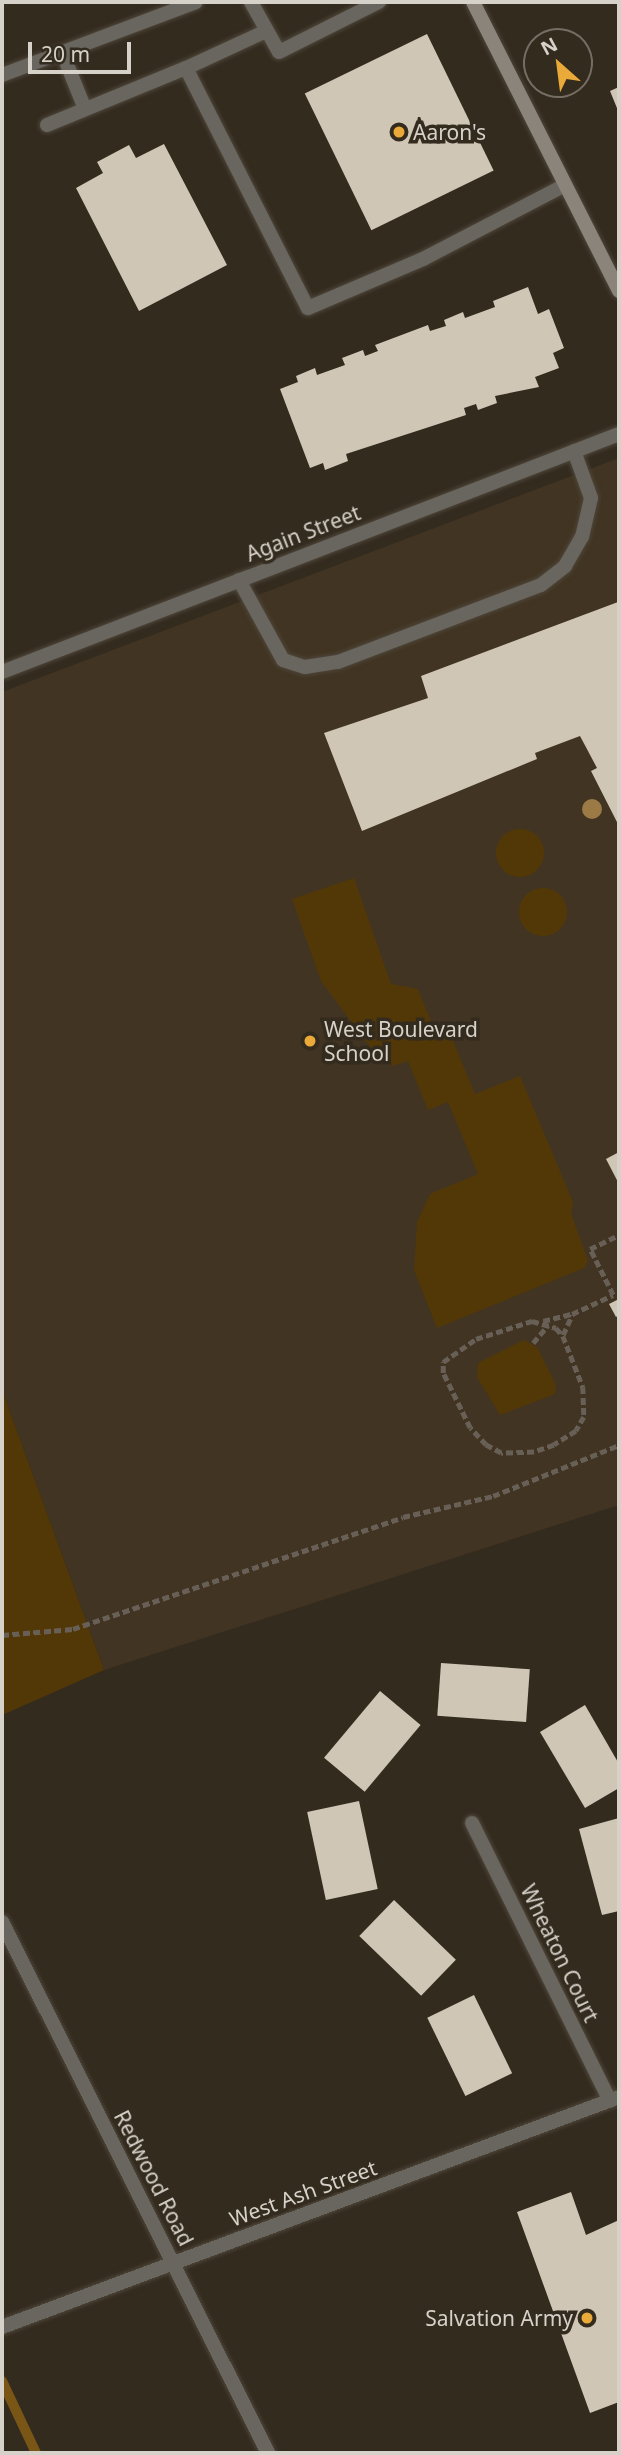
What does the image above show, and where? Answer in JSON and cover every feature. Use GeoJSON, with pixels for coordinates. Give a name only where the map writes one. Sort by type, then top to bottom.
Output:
{"type":"FeatureCollection","features":[{"type":"Feature","properties":{"kind":"main road"},"geometry":{"type":"LineString","coordinates":[[473,2],[619,290]]}},
{"type":"Feature","properties":{"kind":"street"},"geometry":{"type":"LineString","coordinates":[[2,75],[196,2]]}},
{"type":"Feature","properties":{"kind":"street"},"geometry":{"type":"LineString","coordinates":[[251,2],[264,32],[279,52],[379,2]]}},
{"type":"Feature","properties":{"kind":"street"},"geometry":{"type":"LineString","coordinates":[[47,125],[186,68],[264,32]]}},
{"type":"Feature","properties":{"kind":"street"},"geometry":{"type":"LineString","coordinates":[[62,52],[85,109]]}},
{"type":"Feature","properties":{"kind":"street"},"geometry":{"type":"LineString","coordinates":[[186,68],[308,308],[423,259],[565,185]]}},
{"type":"Feature","properties":{"kind":"street","name":"Again Street"},"geometry":{"type":"LineString","coordinates":[[2,672],[619,434]]}},
{"type":"Feature","properties":{"kind":"street"},"geometry":{"type":"LineString","coordinates":[[239,580],[283,660],[305,667],[338,662],[541,585],[565,566],[582,537],[591,498],[574,451]]}},
{"type":"Feature","properties":{"kind":"street","name":"Wheaton Court"},"geometry":{"type":"LineString","coordinates":[[472,1823],[615,2099]]}},
{"type":"Feature","properties":{"kind":"street","name":"Redwood Road"},"geometry":{"type":"LineString","coordinates":[[2,1922],[268,2453]]}},
{"type":"Feature","properties":{"kind":"street","name":"West Ash Street"},"geometry":{"type":"LineString","coordinates":[[2,2327],[615,2099]]}},
{"type":"Feature","properties":{"kind":"path"},"geometry":{"type":"LineString","coordinates":[[539,1322],[549,1325],[563,1336],[583,1387],[581,1423],[554,1445],[534,1452],[502,1453],[486,1445],[470,1428],[443,1373],[443,1362],[483,1336],[518,1322],[539,1322],[572,1314],[613,1295],[590,1249],[619,1235]]}},
{"type":"Feature","properties":{"kind":"path"},"geometry":{"type":"LineString","coordinates":[[563,1336],[572,1314]]}},
{"type":"Feature","properties":{"kind":"path"},"geometry":{"type":"LineString","coordinates":[[533,1343],[549,1325]]}},
{"type":"Feature","properties":{"kind":"path"},"geometry":{"type":"LineString","coordinates":[[2,1635],[73,1629],[404,1517],[493,1496],[619,1445]]}},
{"type":"Feature","properties":{"kind":"shaded area","name":"West Boulevard School"},"geometry":{"type":"Polygon","coordinates":[[[619,458],[619,1505],[104,1670],[2,1390],[2,692],[619,458]]]}},
{"type":"Feature","properties":{"kind":"shaded area"},"geometry":{"type":"Polygon","coordinates":[[[520,829],[537,836],[544,853],[537,870],[520,877],[503,870],[496,853],[503,836],[520,829]]]}},
{"type":"Feature","properties":{"kind":"shaded area"},"geometry":{"type":"Polygon","coordinates":[[[354,878],[391,984],[418,989],[435,1032],[451,1036],[475,1094],[520,1076],[573,1202],[571,1213],[588,1261],[584,1268],[437,1328],[414,1270],[417,1222],[430,1194],[478,1174],[448,1102],[428,1110],[408,1061],[393,1066],[377,1056],[321,981],[292,899],[354,878]]]}},
{"type":"Feature","properties":{"kind":"shaded area"},"geometry":{"type":"Polygon","coordinates":[[[543,888],[560,895],[567,912],[560,929],[543,936],[526,929],[519,912],[526,895],[543,888]]]}},
{"type":"Feature","properties":{"kind":"shaded area"},"geometry":{"type":"Polygon","coordinates":[[[524,1340],[537,1347],[556,1385],[555,1394],[500,1415],[477,1377],[478,1363],[524,1340]]]}},
{"type":"Feature","properties":{"kind":"shaded area"},"geometry":{"type":"Polygon","coordinates":[[[2,1390],[104,1670],[2,1715],[2,1390]]]}},
{"type":"Feature","properties":{"kind":"building","name":"Aaron's"},"geometry":{"type":"Polygon","coordinates":[[[427,34],[494,171],[371,230],[305,94],[427,34]]]}},
{"type":"Feature","properties":{"kind":"building"},"geometry":{"type":"Polygon","coordinates":[[[619,87],[619,113],[610,91],[619,87]]]}},
{"type":"Feature","properties":{"kind":"building"},"geometry":{"type":"Polygon","coordinates":[[[164,144],[227,265],[139,311],[76,188],[103,173],[97,162],[129,145],[136,158],[164,144]]]}},
{"type":"Feature","properties":{"kind":"building"},"geometry":{"type":"Polygon","coordinates":[[[528,287],[538,314],[549,309],[564,348],[553,353],[559,368],[535,377],[539,387],[495,396],[497,403],[478,410],[476,404],[464,408],[466,415],[346,454],[348,461],[325,470],[323,463],[310,468],[280,389],[298,382],[296,376],[315,368],[317,375],[345,365],[342,358],[363,350],[365,356],[378,351],[375,345],[428,325],[430,331],[446,326],[444,320],[463,312],[465,318],[495,307],[493,301],[528,287]]]}},
{"type":"Feature","properties":{"kind":"building"},"geometry":{"type":"Polygon","coordinates":[[[618,602],[619,826],[591,771],[597,768],[580,736],[535,753],[537,759],[362,831],[324,733],[428,698],[421,676],[618,602]]]}},
{"type":"Feature","properties":{"kind":"building"},"geometry":{"type":"Polygon","coordinates":[[[619,1152],[619,1184],[606,1159],[619,1152]]]}},
{"type":"Feature","properties":{"kind":"building"},"geometry":{"type":"Polygon","coordinates":[[[619,1299],[619,1315],[616,1317],[609,1304],[619,1299]]]}},
{"type":"Feature","properties":{"kind":"building"},"geometry":{"type":"Polygon","coordinates":[[[441,1663],[530,1669],[526,1722],[437,1716],[441,1663]]]}},
{"type":"Feature","properties":{"kind":"building"},"geometry":{"type":"Polygon","coordinates":[[[380,1691],[421,1725],[365,1792],[324,1758],[380,1691]]]}},
{"type":"Feature","properties":{"kind":"building"},"geometry":{"type":"Polygon","coordinates":[[[585,1705],[619,1764],[619,1788],[585,1808],[540,1732],[585,1705]]]}},
{"type":"Feature","properties":{"kind":"building"},"geometry":{"type":"Polygon","coordinates":[[[359,1801],[378,1889],[326,1900],[307,1812],[359,1801]]]}},
{"type":"Feature","properties":{"kind":"building"},"geometry":{"type":"Polygon","coordinates":[[[619,1818],[619,1911],[602,1915],[579,1829],[619,1818]]]}},
{"type":"Feature","properties":{"kind":"building"},"geometry":{"type":"Polygon","coordinates":[[[394,1900],[456,1960],[421,1996],[359,1936],[394,1900]]]}},
{"type":"Feature","properties":{"kind":"building"},"geometry":{"type":"Polygon","coordinates":[[[474,1995],[512,2073],[465,2096],[427,2018],[474,1995]]]}},
{"type":"Feature","properties":{"kind":"building","name":"Salvation Army"},"geometry":{"type":"Polygon","coordinates":[[[571,2192],[586,2235],[619,2220],[619,2402],[590,2413],[517,2212],[571,2192]]]}},
{"type":"Feature","properties":{"kind":"waterway"},"geometry":{"type":"LineString","coordinates":[[2,2381],[36,2453]]}},
{"type":"Feature","properties":{"kind":"place","name":"Aaron's"},"geometry":{"type":"Point","coordinates":[399,132]}},
{"type":"Feature","properties":{"kind":"place","name":"West Boulevard School"},"geometry":{"type":"Point","coordinates":[310,1041]}},
{"type":"Feature","properties":{"kind":"place","name":"Salvation Army"},"geometry":{"type":"Point","coordinates":[587,2318]}}]}
